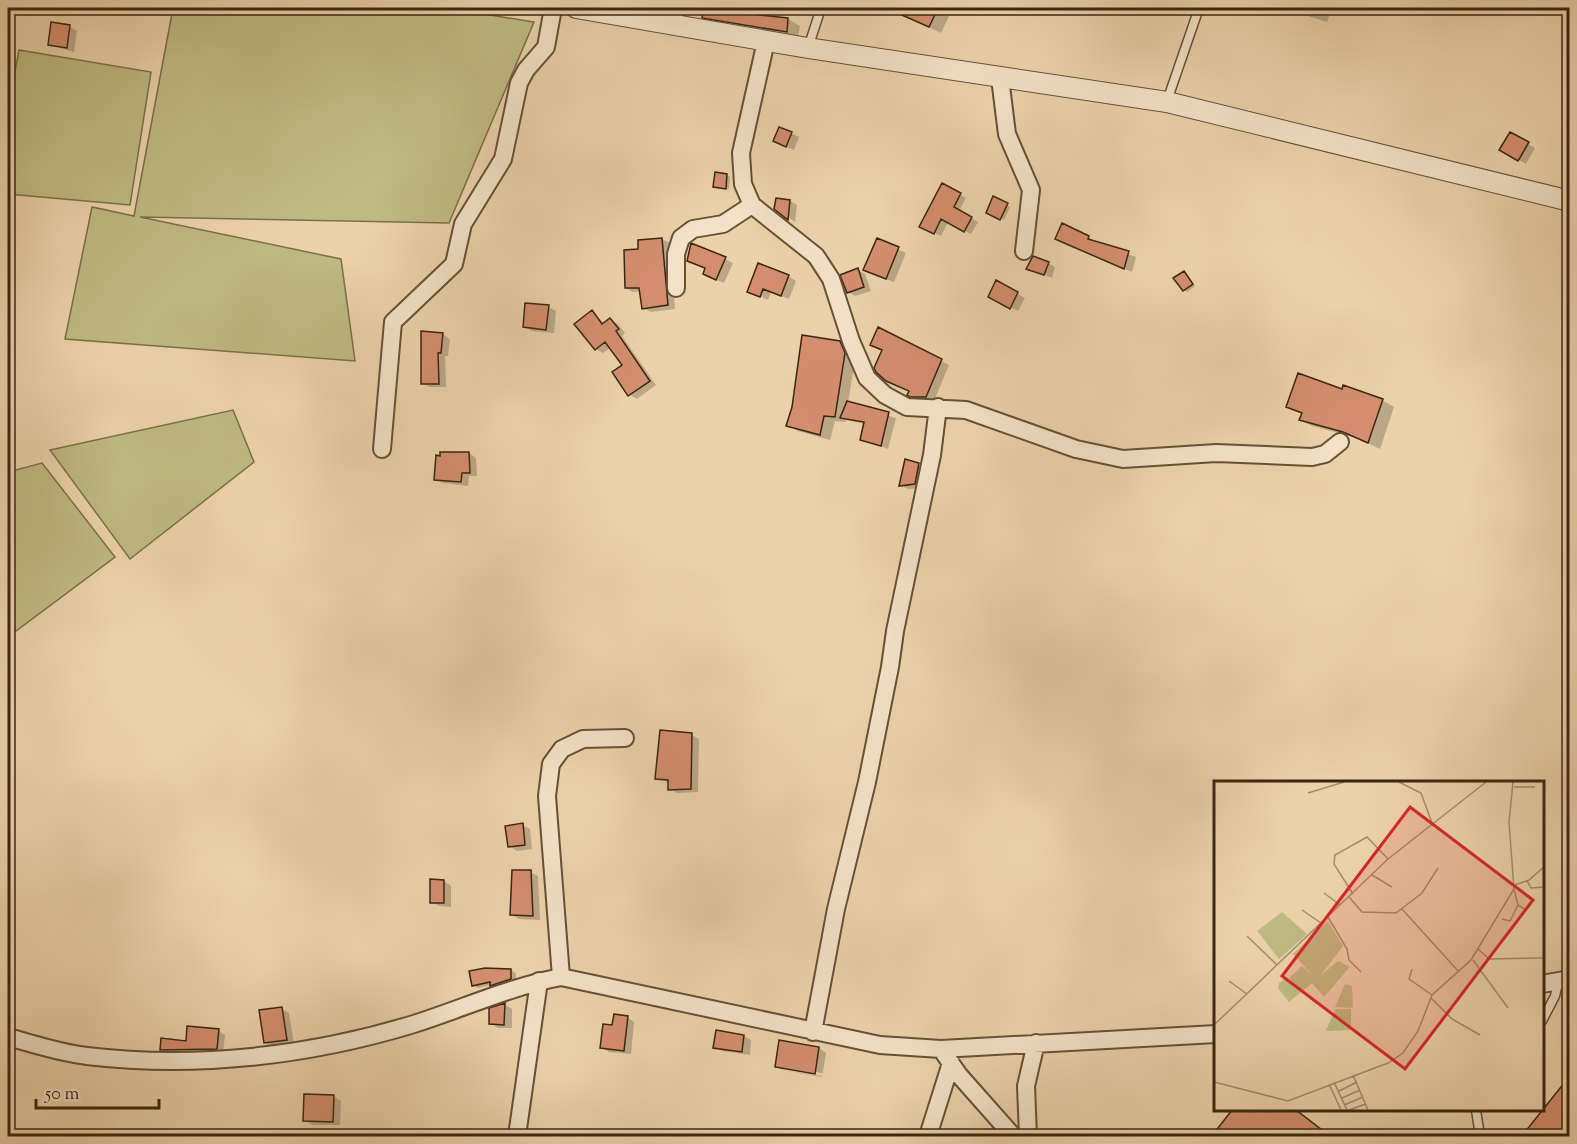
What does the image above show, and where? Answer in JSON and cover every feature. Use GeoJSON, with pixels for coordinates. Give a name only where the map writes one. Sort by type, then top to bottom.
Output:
{"type":"FeatureCollection","features":[{"type":"Feature","properties":{"kind":"street"},"geometry":{"type":"LineString","coordinates":[[382,449],[393,322],[454,264],[463,224],[503,159],[519,83],[526,70],[543,52],[553,8]]}},
{"type":"Feature","properties":{"kind":"street"},"geometry":{"type":"LineString","coordinates":[[576,8],[679,16],[766,41],[1167,102],[1569,201]]}},
{"type":"Feature","properties":{"kind":"street"},"geometry":{"type":"LineString","coordinates":[[766,41],[741,153],[743,184],[752,205],[816,256],[831,279],[851,341],[867,378],[885,395],[908,406],[966,410],[1076,449],[1123,459],[1216,453],[1312,457],[1325,454],[1340,442]]}},
{"type":"Feature","properties":{"kind":"street"},"geometry":{"type":"LineString","coordinates":[[1000,78],[1007,134],[1031,190],[1024,250]]}},
{"type":"Feature","properties":{"kind":"street"},"geometry":{"type":"LineString","coordinates":[[676,288],[676,254],[681,238],[693,229],[723,224],[752,205]]}},
{"type":"Feature","properties":{"kind":"street"},"geometry":{"type":"LineString","coordinates":[[813,1032],[836,909],[867,782],[890,667],[895,631],[932,455],[938,407]]}},
{"type":"Feature","properties":{"kind":"street"},"geometry":{"type":"LineString","coordinates":[[561,976],[551,866],[547,796],[549,771],[562,749],[583,739],[626,738]]}},
{"type":"Feature","properties":{"kind":"street"},"geometry":{"type":"LineString","coordinates":[[8,1037],[85,1056],[161,1062],[227,1059],[355,1041],[416,1023],[490,995],[561,976],[813,1032],[946,1056],[1036,1043],[1214,1034]]}},
{"type":"Feature","properties":{"kind":"street"},"geometry":{"type":"LineString","coordinates":[[517,1137],[538,981]]}},
{"type":"Feature","properties":{"kind":"street"},"geometry":{"type":"LineString","coordinates":[[1028,1137],[1026,1086],[1036,1043]]}},
{"type":"Feature","properties":{"kind":"street"},"geometry":{"type":"LineString","coordinates":[[928,1137],[946,1056]]}},
{"type":"Feature","properties":{"kind":"street"},"geometry":{"type":"LineString","coordinates":[[946,1056],[988,1112],[1012,1137]]}},
{"type":"Feature","properties":{"kind":"lane"},"geometry":{"type":"LineString","coordinates":[[808,48],[821,8]]}},
{"type":"Feature","properties":{"kind":"lane"},"geometry":{"type":"LineString","coordinates":[[1167,102],[1199,8]]}},
{"type":"Feature","properties":{"kind":"lane"},"geometry":{"type":"LineString","coordinates":[[1544,1017],[1555,996],[1557,982]]}},
{"type":"Feature","properties":{"kind":"lane"},"geometry":{"type":"LineString","coordinates":[[1476,1111],[1480,1137]]}},
{"type":"Feature","properties":{"kind":"shaded area"},"geometry":{"type":"Polygon","coordinates":[[[173,8],[446,8],[534,22],[449,223],[140,217],[341,259],[355,361],[65,339],[92,207],[134,216],[173,8]]]}},
{"type":"Feature","properties":{"kind":"shaded area"},"geometry":{"type":"Polygon","coordinates":[[[19,50],[151,72],[130,205],[8,194],[8,108],[19,50]]]}},
{"type":"Feature","properties":{"kind":"shaded area"},"geometry":{"type":"Polygon","coordinates":[[[233,410],[254,462],[130,559],[50,450],[233,410]]]}},
{"type":"Feature","properties":{"kind":"shaded area"},"geometry":{"type":"Polygon","coordinates":[[[42,463],[115,557],[8,637],[8,472],[42,463]]]}},
{"type":"Feature","properties":{"kind":"building"},"geometry":{"type":"Polygon","coordinates":[[[886,8],[938,8],[929,27],[886,8]]]}},
{"type":"Feature","properties":{"kind":"building"},"geometry":{"type":"Polygon","coordinates":[[[703,9],[788,18],[787,32],[702,18],[703,9]]]}},
{"type":"Feature","properties":{"kind":"building"},"geometry":{"type":"Polygon","coordinates":[[[51,22],[70,25],[67,48],[48,45],[51,22]]]}},
{"type":"Feature","properties":{"kind":"building"},"geometry":{"type":"Polygon","coordinates":[[[779,127],[792,132],[786,147],[773,141],[779,127]]]}},
{"type":"Feature","properties":{"kind":"building"},"geometry":{"type":"Polygon","coordinates":[[[1510,132],[1529,142],[1518,161],[1499,150],[1510,132]]]}},
{"type":"Feature","properties":{"kind":"building"},"geometry":{"type":"Polygon","coordinates":[[[715,172],[727,174],[726,189],[713,187],[715,172]]]}},
{"type":"Feature","properties":{"kind":"building"},"geometry":{"type":"Polygon","coordinates":[[[942,183],[961,193],[954,207],[972,217],[964,232],[941,219],[934,234],[919,227],[942,183]]]}},
{"type":"Feature","properties":{"kind":"building"},"geometry":{"type":"Polygon","coordinates":[[[993,196],[1008,203],[1000,220],[986,213],[993,196]]]}},
{"type":"Feature","properties":{"kind":"building"},"geometry":{"type":"Polygon","coordinates":[[[776,198],[790,200],[788,220],[774,209],[776,198]]]}},
{"type":"Feature","properties":{"kind":"building"},"geometry":{"type":"Polygon","coordinates":[[[1062,223],[1089,236],[1088,239],[1129,251],[1124,269],[1055,239],[1062,223]]]}},
{"type":"Feature","properties":{"kind":"building"},"geometry":{"type":"Polygon","coordinates":[[[662,238],[668,305],[642,309],[639,288],[625,288],[624,250],[638,249],[638,240],[662,238]]]}},
{"type":"Feature","properties":{"kind":"building"},"geometry":{"type":"Polygon","coordinates":[[[877,238],[899,247],[886,279],[863,270],[877,238]]]}},
{"type":"Feature","properties":{"kind":"building"},"geometry":{"type":"Polygon","coordinates":[[[691,243],[726,257],[716,280],[703,274],[705,268],[687,261],[691,243]]]}},
{"type":"Feature","properties":{"kind":"building"},"geometry":{"type":"Polygon","coordinates":[[[1033,256],[1049,262],[1044,275],[1026,269],[1033,256]]]}},
{"type":"Feature","properties":{"kind":"building"},"geometry":{"type":"Polygon","coordinates":[[[758,263],[789,275],[781,296],[763,289],[760,297],[747,292],[758,263]]]}},
{"type":"Feature","properties":{"kind":"building"},"geometry":{"type":"Polygon","coordinates":[[[858,268],[864,287],[847,293],[840,275],[858,268]]]}},
{"type":"Feature","properties":{"kind":"building"},"geometry":{"type":"Polygon","coordinates":[[[1184,271],[1193,284],[1183,291],[1173,278],[1184,271]]]}},
{"type":"Feature","properties":{"kind":"building"},"geometry":{"type":"Polygon","coordinates":[[[996,280],[1018,292],[1010,309],[988,297],[996,280]]]}},
{"type":"Feature","properties":{"kind":"building"},"geometry":{"type":"Polygon","coordinates":[[[525,303],[549,305],[546,330],[523,327],[525,303]]]}},
{"type":"Feature","properties":{"kind":"building"},"geometry":{"type":"Polygon","coordinates":[[[592,310],[602,324],[610,318],[619,329],[616,331],[650,381],[628,396],[612,372],[622,365],[605,342],[595,350],[574,324],[592,310]]]}},
{"type":"Feature","properties":{"kind":"building"},"geometry":{"type":"Polygon","coordinates":[[[878,327],[942,359],[926,397],[910,397],[907,395],[909,391],[886,381],[876,372],[874,368],[882,350],[870,345],[878,327]]]}},
{"type":"Feature","properties":{"kind":"building"},"geometry":{"type":"Polygon","coordinates":[[[421,331],[443,333],[441,353],[438,353],[439,384],[421,384],[421,331]]]}},
{"type":"Feature","properties":{"kind":"building"},"geometry":{"type":"Polygon","coordinates":[[[802,335],[840,341],[845,353],[835,417],[824,416],[820,435],[786,426],[792,407],[802,335]]]}},
{"type":"Feature","properties":{"kind":"building"},"geometry":{"type":"Polygon","coordinates":[[[1298,373],[1342,389],[1343,385],[1383,399],[1368,443],[1343,432],[1299,420],[1302,413],[1286,407],[1298,373]]]}},
{"type":"Feature","properties":{"kind":"building"},"geometry":{"type":"Polygon","coordinates":[[[847,401],[889,412],[881,446],[860,440],[864,422],[840,418],[847,401]]]}},
{"type":"Feature","properties":{"kind":"building"},"geometry":{"type":"Polygon","coordinates":[[[440,452],[469,452],[470,473],[462,473],[461,482],[434,480],[436,455],[440,456],[440,452]]]}},
{"type":"Feature","properties":{"kind":"building"},"geometry":{"type":"Polygon","coordinates":[[[905,459],[919,463],[915,484],[899,486],[905,459]]]}},
{"type":"Feature","properties":{"kind":"building"},"geometry":{"type":"Polygon","coordinates":[[[660,730],[692,733],[691,789],[668,790],[668,780],[655,779],[660,730]]]}},
{"type":"Feature","properties":{"kind":"building"},"geometry":{"type":"Polygon","coordinates":[[[523,823],[525,845],[508,847],[505,826],[523,823]]]}},
{"type":"Feature","properties":{"kind":"building"},"geometry":{"type":"Polygon","coordinates":[[[512,870],[531,870],[533,916],[510,915],[512,870]]]}},
{"type":"Feature","properties":{"kind":"building"},"geometry":{"type":"Polygon","coordinates":[[[430,879],[444,880],[444,903],[430,903],[430,879]]]}},
{"type":"Feature","properties":{"kind":"building"},"geometry":{"type":"Polygon","coordinates":[[[485,968],[511,969],[511,979],[490,986],[490,982],[472,986],[469,971],[485,968]]]}},
{"type":"Feature","properties":{"kind":"building"},"geometry":{"type":"Polygon","coordinates":[[[505,1003],[504,1025],[489,1024],[489,1008],[505,1003]]]}},
{"type":"Feature","properties":{"kind":"building"},"geometry":{"type":"Polygon","coordinates":[[[282,1007],[287,1040],[264,1043],[259,1010],[282,1007]]]}},
{"type":"Feature","properties":{"kind":"building"},"geometry":{"type":"Polygon","coordinates":[[[614,1014],[628,1016],[624,1051],[600,1048],[603,1024],[612,1025],[614,1014]]]}},
{"type":"Feature","properties":{"kind":"building"},"geometry":{"type":"Polygon","coordinates":[[[187,1026],[219,1029],[217,1049],[160,1050],[161,1038],[186,1041],[187,1026]]]}},
{"type":"Feature","properties":{"kind":"building"},"geometry":{"type":"Polygon","coordinates":[[[716,1030],[744,1035],[742,1052],[713,1048],[716,1030]]]}},
{"type":"Feature","properties":{"kind":"building"},"geometry":{"type":"Polygon","coordinates":[[[779,1040],[819,1047],[815,1074],[775,1067],[779,1040]]]}},
{"type":"Feature","properties":{"kind":"building"},"geometry":{"type":"Polygon","coordinates":[[[1569,1077],[1569,1128],[1563,1137],[1521,1137],[1569,1077]]]}},
{"type":"Feature","properties":{"kind":"building"},"geometry":{"type":"Polygon","coordinates":[[[304,1094],[334,1095],[333,1122],[303,1121],[304,1094]]]}},
{"type":"Feature","properties":{"kind":"building"},"geometry":{"type":"Polygon","coordinates":[[[1231,1111],[1297,1111],[1331,1137],[1211,1137],[1231,1111]]]}}]}
